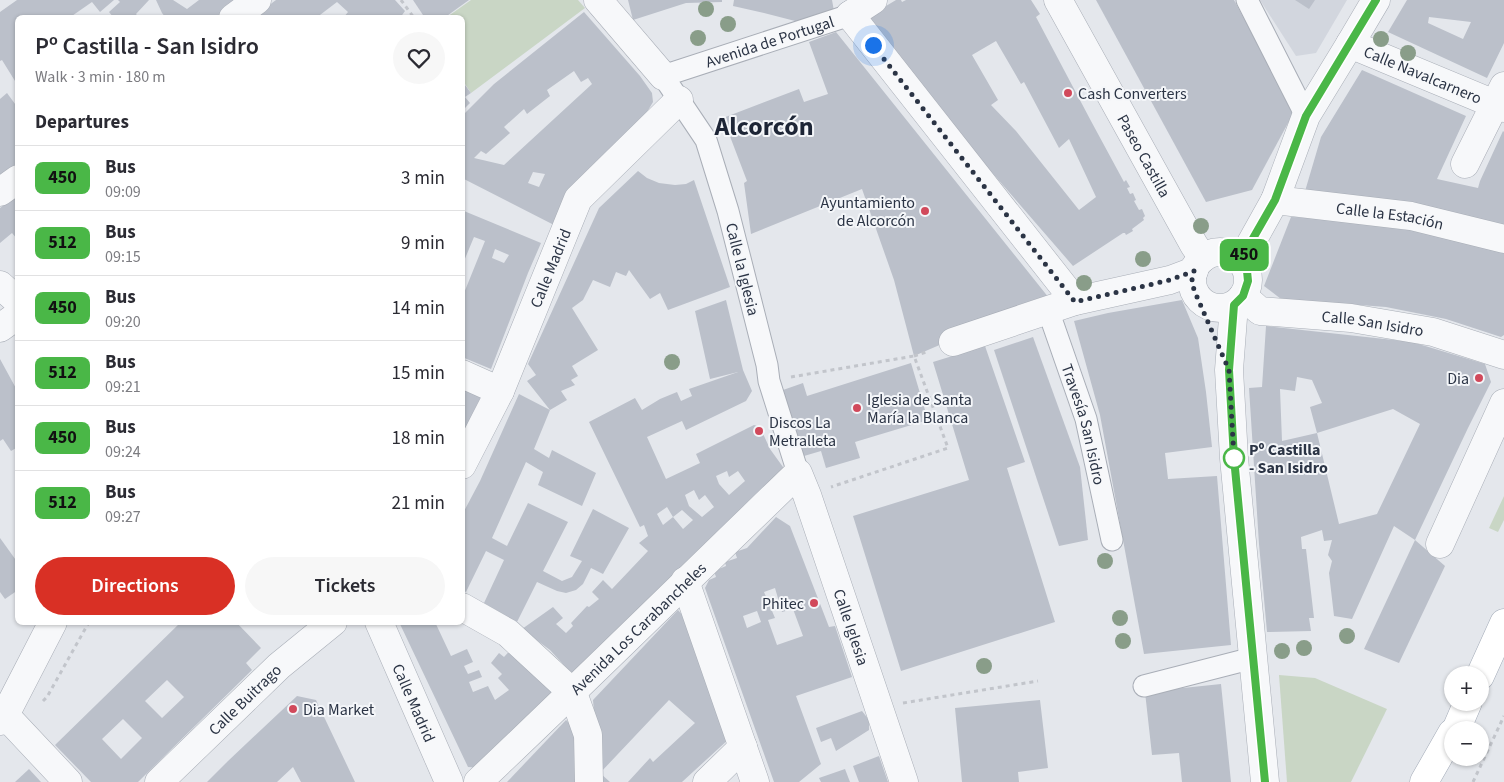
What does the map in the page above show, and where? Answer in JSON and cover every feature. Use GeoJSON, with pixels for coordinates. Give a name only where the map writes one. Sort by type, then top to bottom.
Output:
{"type":"FeatureCollection","features":[{"type":"Feature","properties":{"kind":"main road"},"geometry":{"type":"LineString","coordinates":[[1485,666],[1504,623]]}},
{"type":"Feature","properties":{"kind":"main road"},"geometry":{"type":"LineString","coordinates":[[1424,782],[1444,747]]}},
{"type":"Feature","properties":{"kind":"main road"},"geometry":{"type":"LineString","coordinates":[[1433,782],[1444,756]]}},
{"type":"Feature","properties":{"kind":"street"},"geometry":{"type":"LineString","coordinates":[[237,15],[256,0]]}},
{"type":"Feature","properties":{"kind":"street"},"geometry":{"type":"LineString","coordinates":[[598,0],[663,76]]}},
{"type":"Feature","properties":{"kind":"street"},"geometry":{"type":"LineString","coordinates":[[622,0],[630,38]]}},
{"type":"Feature","properties":{"kind":"street","name":"Avenida de Portugal"},"geometry":{"type":"LineString","coordinates":[[663,76],[873,0]]}},
{"type":"Feature","properties":{"kind":"street","name":"Paseo Castilla"},"geometry":{"type":"LineString","coordinates":[[1058,0],[1194,245],[1199,264]]}},
{"type":"Feature","properties":{"kind":"street"},"geometry":{"type":"LineString","coordinates":[[1247,0],[1306,116]]}},
{"type":"Feature","properties":{"kind":"street"},"geometry":{"type":"LineString","coordinates":[[1240,261],[1275,200],[1306,116],[1376,0]]}},
{"type":"Feature","properties":{"kind":"street"},"geometry":{"type":"LineString","coordinates":[[849,8],[1075,302]]}},
{"type":"Feature","properties":{"kind":"street","name":"Calle Navalcarnero"},"geometry":{"type":"LineString","coordinates":[[1350,44],[1501,99],[1465,164]]}},
{"type":"Feature","properties":{"kind":"street","name":"Calle la Iglesia"},"geometry":{"type":"LineString","coordinates":[[663,76],[706,140],[738,246],[767,365],[769,381],[802,484]]}},
{"type":"Feature","properties":{"kind":"street","name":"Calle Madrid"},"geometry":{"type":"LineString","coordinates":[[465,459],[500,391],[578,199],[679,100]]}},
{"type":"Feature","properties":{"kind":"street"},"geometry":{"type":"LineString","coordinates":[[0,192],[15,181]]}},
{"type":"Feature","properties":{"kind":"street","name":"Calle la Estación"},"geometry":{"type":"LineString","coordinates":[[1275,200],[1411,216],[1504,240]]}},
{"type":"Feature","properties":{"kind":"street"},"geometry":{"type":"LineString","coordinates":[[953,342],[1075,302],[1170,280],[1215,253],[1224,252],[1233,255],[1240,261],[1247,271],[1248,281],[1238,301],[1229,370],[1234,458],[1265,782]]}},
{"type":"Feature","properties":{"kind":"street"},"geometry":{"type":"LineString","coordinates":[[1199,264],[1192,280],[1194,290],[1229,370]]}},
{"type":"Feature","properties":{"kind":"street"},"geometry":{"type":"LineString","coordinates":[[0,285],[15,299]]}},
{"type":"Feature","properties":{"kind":"street"},"geometry":{"type":"LineString","coordinates":[[1198,298],[1206,305],[1216,308],[1226,308],[1238,301]]}},
{"type":"Feature","properties":{"kind":"street","name":"Calle San Isidro"},"geometry":{"type":"LineString","coordinates":[[1238,301],[1260,310],[1352,318],[1433,332],[1504,355]]}},
{"type":"Feature","properties":{"kind":"street","name":"Travesía San Isidro"},"geometry":{"type":"LineString","coordinates":[[1048,310],[1086,419],[1112,540]]}},
{"type":"Feature","properties":{"kind":"street"},"geometry":{"type":"LineString","coordinates":[[0,328],[15,317]]}},
{"type":"Feature","properties":{"kind":"street"},"geometry":{"type":"LineString","coordinates":[[465,375],[500,391]]}},
{"type":"Feature","properties":{"kind":"street"},"geometry":{"type":"LineString","coordinates":[[1440,544],[1504,403]]}},
{"type":"Feature","properties":{"kind":"street","name":"Avenida Los Carabancheles"},"geometry":{"type":"LineString","coordinates":[[478,782],[573,693],[685,581],[802,484]]}},
{"type":"Feature","properties":{"kind":"street","name":"Calle Iglesia"},"geometry":{"type":"LineString","coordinates":[[802,484],[904,782]]}},
{"type":"Feature","properties":{"kind":"street"},"geometry":{"type":"LineString","coordinates":[[685,581],[755,782]]}},
{"type":"Feature","properties":{"kind":"street"},"geometry":{"type":"LineString","coordinates":[[465,609],[508,633],[573,693],[588,735],[589,782]]}},
{"type":"Feature","properties":{"kind":"street"},"geometry":{"type":"LineString","coordinates":[[51,625],[2,718],[68,782]]}},
{"type":"Feature","properties":{"kind":"street","name":"Calle Buitrago"},"geometry":{"type":"LineString","coordinates":[[159,782],[279,666],[329,625]]}},
{"type":"Feature","properties":{"kind":"street","name":"Calle Madrid"},"geometry":{"type":"LineString","coordinates":[[380,625],[449,782]]}},
{"type":"Feature","properties":{"kind":"street"},"geometry":{"type":"LineString","coordinates":[[1144,686],[1253,658]]}},
{"type":"Feature","properties":{"kind":"street"},"geometry":{"type":"LineString","coordinates":[[707,782],[743,747]]}},
{"type":"Feature","properties":{"kind":"path"},"geometry":{"type":"LineString","coordinates":[[401,0],[412,15]]}},
{"type":"Feature","properties":{"kind":"path"},"geometry":{"type":"LineString","coordinates":[[769,381],[914,356],[948,448],[802,484]]}},
{"type":"Feature","properties":{"kind":"path"},"geometry":{"type":"LineString","coordinates":[[878,707],[1038,681]]}},
{"type":"Feature","properties":{"kind":"path"},"geometry":{"type":"LineString","coordinates":[[1473,782],[1504,716]]}},
{"type":"Feature","properties":{"kind":"shaded area"},"geometry":{"type":"Polygon","coordinates":[[[1260,0],[1347,0],[1316,53],[1296,56],[1260,0]]]}},
{"type":"Feature","properties":{"kind":"green space"},"geometry":{"type":"Polygon","coordinates":[[[471,0],[578,0],[585,8],[471,93],[465,84],[465,15],[450,15],[471,0]]]}},
{"type":"Feature","properties":{"kind":"green space"},"geometry":{"type":"Polygon","coordinates":[[[1504,496],[1504,520],[1498,532],[1489,528],[1504,496]]]}},
{"type":"Feature","properties":{"kind":"green space"},"geometry":{"type":"Polygon","coordinates":[[[1279,675],[1315,678],[1387,709],[1351,782],[1287,782],[1279,675]]]}},
{"type":"Feature","properties":{"kind":"building"},"geometry":{"type":"Polygon","coordinates":[[[17,0],[114,0],[100,12],[92,2],[73,15],[15,15],[15,81],[2,60],[0,61],[0,12],[17,0]]]}},
{"type":"Feature","properties":{"kind":"building"},"geometry":{"type":"Polygon","coordinates":[[[118,0],[149,0],[137,15],[112,15],[109,12],[120,2],[118,0]]]}},
{"type":"Feature","properties":{"kind":"building"},"geometry":{"type":"Polygon","coordinates":[[[156,0],[173,0],[187,9],[199,0],[241,0],[223,15],[164,15],[156,0]]]}},
{"type":"Feature","properties":{"kind":"building"},"geometry":{"type":"Polygon","coordinates":[[[276,0],[395,0],[405,11],[402,15],[346,15],[348,12],[337,2],[320,15],[256,15],[276,0]]]}},
{"type":"Feature","properties":{"kind":"building"},"geometry":{"type":"Polygon","coordinates":[[[413,0],[469,0],[448,15],[423,15],[413,0]]]}},
{"type":"Feature","properties":{"kind":"building"},"geometry":{"type":"Polygon","coordinates":[[[628,0],[722,0],[722,2],[686,3],[633,20],[628,0]]]}},
{"type":"Feature","properties":{"kind":"building"},"geometry":{"type":"Polygon","coordinates":[[[734,0],[832,0],[834,11],[799,22],[733,6],[734,0]]]}},
{"type":"Feature","properties":{"kind":"building"},"geometry":{"type":"Polygon","coordinates":[[[896,0],[901,0],[902,2],[906,0],[1031,0],[1040,14],[1036,17],[1124,182],[1126,180],[1130,187],[1127,188],[1130,194],[1133,193],[1136,200],[1134,201],[1139,210],[1142,209],[1145,216],[1144,220],[1132,229],[1133,231],[1126,235],[1123,233],[1073,266],[861,21],[896,0]],[[996,41],[972,55],[998,100],[991,105],[1016,131],[1079,210],[1096,197],[1069,139],[1059,148],[1024,82],[1021,84],[996,41]]]}},
{"type":"Feature","properties":{"kind":"building"},"geometry":{"type":"Polygon","coordinates":[[[1096,0],[1234,0],[1294,112],[1252,190],[1206,202],[1096,0]]]}},
{"type":"Feature","properties":{"kind":"building"},"geometry":{"type":"Polygon","coordinates":[[[1295,0],[1315,0],[1309,9],[1295,0]]]}},
{"type":"Feature","properties":{"kind":"building"},"geometry":{"type":"Polygon","coordinates":[[[1407,0],[1504,0],[1504,43],[1487,78],[1388,32],[1407,0]],[[1429,17],[1428,23],[1463,39],[1471,22],[1429,17]]]}},
{"type":"Feature","properties":{"kind":"building"},"geometry":{"type":"Polygon","coordinates":[[[584,12],[640,76],[652,93],[653,102],[647,112],[595,166],[554,225],[465,180],[465,113],[494,84],[584,12]],[[574,71],[547,90],[550,96],[527,114],[524,109],[504,127],[510,133],[486,154],[481,151],[474,158],[504,165],[592,84],[588,78],[581,82],[574,71]],[[533,172],[528,183],[539,187],[545,174],[533,172]]]}},
{"type":"Feature","properties":{"kind":"building","name":"Ayuntamiento de Alcorcón"},"geometry":{"type":"Polygon","coordinates":[[[836,32],[1049,298],[914,356],[894,280],[862,189],[751,234],[744,183],[747,181],[723,118],[799,89],[804,102],[828,94],[809,42],[836,32]]]}},
{"type":"Feature","properties":{"kind":"building"},"geometry":{"type":"Polygon","coordinates":[[[1362,70],[1466,116],[1437,179],[1478,188],[1504,132],[1504,228],[1303,198],[1321,137],[1362,70]]]}},
{"type":"Feature","properties":{"kind":"building"},"geometry":{"type":"Polygon","coordinates":[[[465,85],[471,93],[465,97],[465,85]]]}},
{"type":"Feature","properties":{"kind":"building"},"geometry":{"type":"Polygon","coordinates":[[[7,93],[15,104],[15,171],[0,182],[0,99],[7,93]]]}},
{"type":"Feature","properties":{"kind":"building"},"geometry":{"type":"Polygon","coordinates":[[[465,97],[470,103],[465,108],[465,97]]]}},
{"type":"Feature","properties":{"kind":"building"},"geometry":{"type":"Polygon","coordinates":[[[638,171],[647,178],[659,183],[675,185],[686,184],[694,180],[730,287],[668,310],[660,293],[650,299],[629,270],[626,276],[616,272],[610,287],[593,280],[583,300],[572,308],[598,350],[572,366],[578,376],[571,380],[575,385],[561,391],[567,400],[550,410],[527,381],[536,375],[528,364],[599,208],[638,171]]]}},
{"type":"Feature","properties":{"kind":"building"},"geometry":{"type":"Polygon","coordinates":[[[15,197],[15,236],[12,233],[0,243],[0,208],[15,197]]]}},
{"type":"Feature","properties":{"kind":"building"},"geometry":{"type":"Polygon","coordinates":[[[465,211],[541,243],[491,369],[465,358],[465,291],[485,241],[474,237],[465,259],[465,211]],[[495,249],[492,258],[504,263],[509,255],[495,249]]]}},
{"type":"Feature","properties":{"kind":"building"},"geometry":{"type":"Polygon","coordinates":[[[1291,217],[1351,219],[1417,228],[1504,251],[1504,335],[1501,337],[1446,319],[1386,307],[1281,299],[1264,286],[1291,217]]]}},
{"type":"Feature","properties":{"kind":"building"},"geometry":{"type":"Polygon","coordinates":[[[726,300],[743,370],[752,391],[746,401],[686,430],[682,421],[647,437],[666,479],[700,463],[696,454],[754,425],[760,427],[770,449],[788,474],[575,677],[550,650],[522,629],[553,607],[563,618],[556,624],[566,633],[573,626],[571,623],[587,606],[589,607],[599,599],[592,592],[603,580],[612,589],[648,551],[639,543],[648,536],[644,525],[640,527],[589,422],[635,398],[642,410],[660,399],[677,392],[681,401],[692,396],[689,389],[738,372],[710,379],[695,311],[726,300]],[[727,471],[716,476],[719,484],[729,495],[745,481],[738,471],[729,477],[727,471]],[[694,490],[685,495],[689,506],[702,517],[714,507],[705,495],[699,500],[694,490]],[[667,507],[657,514],[663,525],[673,517],[667,507]],[[682,510],[673,517],[683,529],[693,520],[682,510]]]}},
{"type":"Feature","properties":{"kind":"building"},"geometry":{"type":"Polygon","coordinates":[[[1182,300],[1198,338],[1212,447],[1165,453],[1168,479],[1217,476],[1231,645],[1144,654],[1100,415],[1074,321],[1182,300]]]}},
{"type":"Feature","properties":{"kind":"building"},"geometry":{"type":"Polygon","coordinates":[[[1266,326],[1412,342],[1485,364],[1491,382],[1415,540],[1394,526],[1352,619],[1334,616],[1329,573],[1332,561],[1328,555],[1332,540],[1324,541],[1322,530],[1301,537],[1302,549],[1306,549],[1314,618],[1309,618],[1311,631],[1267,632],[1259,544],[1249,388],[1262,387],[1266,326]],[[1297,377],[1295,391],[1280,389],[1282,441],[1317,433],[1310,407],[1322,403],[1312,380],[1297,377]],[[1393,409],[1317,433],[1339,524],[1377,514],[1420,424],[1393,409]]]}},
{"type":"Feature","properties":{"kind":"building"},"geometry":{"type":"Polygon","coordinates":[[[1033,337],[1080,467],[1088,540],[1059,546],[994,350],[1033,337]]]}},
{"type":"Feature","properties":{"kind":"building"},"geometry":{"type":"Polygon","coordinates":[[[985,346],[1025,462],[1007,468],[1055,622],[901,671],[853,516],[969,480],[933,362],[985,346]]]}},
{"type":"Feature","properties":{"kind":"building"},"geometry":{"type":"Polygon","coordinates":[[[0,359],[15,386],[15,449],[11,451],[3,439],[0,441],[0,359]]]}},
{"type":"Feature","properties":{"kind":"building","name":"Iglesia de Santa María la Blanca"},"geometry":{"type":"Polygon","coordinates":[[[911,363],[928,420],[855,442],[860,458],[826,468],[821,451],[804,456],[783,390],[803,383],[807,396],[911,363]]]}},
{"type":"Feature","properties":{"kind":"building"},"geometry":{"type":"Polygon","coordinates":[[[465,387],[488,398],[465,448],[465,387]]]}},
{"type":"Feature","properties":{"kind":"building"},"geometry":{"type":"Polygon","coordinates":[[[519,394],[550,410],[534,449],[549,458],[552,450],[596,473],[582,506],[538,485],[543,472],[526,462],[492,538],[507,546],[528,503],[568,522],[543,571],[562,581],[572,577],[582,561],[570,556],[593,509],[629,528],[603,574],[591,568],[583,584],[576,590],[566,593],[537,582],[517,622],[484,603],[504,560],[486,551],[465,592],[465,509],[480,481],[519,394]]]}},
{"type":"Feature","properties":{"kind":"building"},"geometry":{"type":"Polygon","coordinates":[[[776,517],[790,526],[829,627],[835,626],[852,677],[796,696],[821,764],[799,782],[774,782],[705,588],[709,580],[716,577],[714,571],[726,566],[725,562],[737,558],[735,552],[747,548],[776,517]],[[775,588],[764,592],[775,618],[768,620],[777,645],[803,636],[793,609],[782,612],[775,588]],[[757,611],[743,616],[747,628],[761,622],[757,611]]]}},
{"type":"Feature","properties":{"kind":"building"},"geometry":{"type":"Polygon","coordinates":[[[0,538],[15,559],[15,592],[5,599],[0,592],[0,538]]]}},
{"type":"Feature","properties":{"kind":"building"},"geometry":{"type":"Polygon","coordinates":[[[1415,540],[1445,566],[1399,663],[1364,649],[1415,540]]]}},
{"type":"Feature","properties":{"kind":"building"},"geometry":{"type":"Polygon","coordinates":[[[678,610],[691,625],[730,738],[682,782],[628,782],[650,758],[653,762],[695,723],[669,700],[600,773],[610,782],[600,782],[593,700],[678,610]]]}},
{"type":"Feature","properties":{"kind":"building"},"geometry":{"type":"Polygon","coordinates":[[[178,625],[239,625],[261,648],[246,663],[252,670],[138,782],[91,782],[55,745],[178,625]],[[167,680],[145,701],[162,718],[184,697],[167,680]],[[123,719],[102,739],[121,759],[142,738],[123,719]]]}},
{"type":"Feature","properties":{"kind":"building"},"geometry":{"type":"Polygon","coordinates":[[[400,625],[436,625],[451,656],[467,649],[473,662],[464,666],[468,674],[479,670],[482,677],[469,682],[473,692],[488,686],[495,700],[509,690],[498,678],[502,674],[491,663],[499,653],[504,657],[515,645],[559,690],[482,768],[468,767],[400,625]]]}},
{"type":"Feature","properties":{"kind":"building"},"geometry":{"type":"Polygon","coordinates":[[[1221,684],[1231,782],[1182,782],[1179,753],[1152,755],[1145,692],[1221,684]]]}},
{"type":"Feature","properties":{"kind":"building"},"geometry":{"type":"Polygon","coordinates":[[[297,696],[316,700],[355,782],[301,782],[293,767],[277,782],[207,782],[228,761],[297,696]]]}},
{"type":"Feature","properties":{"kind":"building"},"geometry":{"type":"Polygon","coordinates":[[[1040,700],[1048,768],[1018,772],[1019,782],[962,782],[955,708],[1040,700]]]}},
{"type":"Feature","properties":{"kind":"building"},"geometry":{"type":"Polygon","coordinates":[[[862,711],[869,720],[869,730],[836,751],[831,738],[821,742],[816,728],[862,711]]]}},
{"type":"Feature","properties":{"kind":"building"},"geometry":{"type":"Polygon","coordinates":[[[566,720],[579,732],[579,782],[507,782],[566,720]]]}},
{"type":"Feature","properties":{"kind":"building"},"geometry":{"type":"Polygon","coordinates":[[[879,756],[888,782],[859,782],[853,766],[879,756]]]}},
{"type":"Feature","properties":{"kind":"building"},"geometry":{"type":"Polygon","coordinates":[[[29,769],[41,782],[15,782],[29,769]]]}},
{"type":"Feature","properties":{"kind":"building"},"geometry":{"type":"Polygon","coordinates":[[[845,769],[850,782],[821,782],[819,778],[845,769]]]}},
{"type":"Feature","properties":{"kind":"bus line","name":"450"},"geometry":{"type":"LineString","coordinates":[[1265,782],[1234,458],[1229,370],[1234,305],[1243,296],[1248,281],[1247,271],[1240,261],[1275,200],[1306,116],[1376,0]]}},
{"type":"Feature","properties":{"kind":"place","name":"Cash Converters"},"geometry":{"type":"Point","coordinates":[1068,93]}},
{"type":"Feature","properties":{"kind":"place","name":"Ayuntamiento de Alcorcón"},"geometry":{"type":"Point","coordinates":[925,211]}},
{"type":"Feature","properties":{"kind":"place","name":"Dia"},"geometry":{"type":"Point","coordinates":[1479,378]}},
{"type":"Feature","properties":{"kind":"place","name":"Iglesia de Santa María la Blanca"},"geometry":{"type":"Point","coordinates":[857,408]}},
{"type":"Feature","properties":{"kind":"place","name":"Discos La Metralleta"},"geometry":{"type":"Point","coordinates":[759,431]}},
{"type":"Feature","properties":{"kind":"place","name":"Pº Castilla - San Isidro"},"geometry":{"type":"Point","coordinates":[1234,458]}},
{"type":"Feature","properties":{"kind":"place","name":"Phitec"},"geometry":{"type":"Point","coordinates":[814,603]}},
{"type":"Feature","properties":{"kind":"place","name":"Dia Market"},"geometry":{"type":"Point","coordinates":[293,709]}},
{"type":"Feature","properties":{"kind":"district","name":"Alcorcón"},"geometry":{"type":"Point","coordinates":[764,126]}},
{"type":"Feature","properties":{"kind":"route"},"geometry":{"type":"LineString","coordinates":[[873,45],[1075,302],[1170,280],[1194,271],[1192,280],[1194,290],[1229,370],[1234,458]]}}]}
